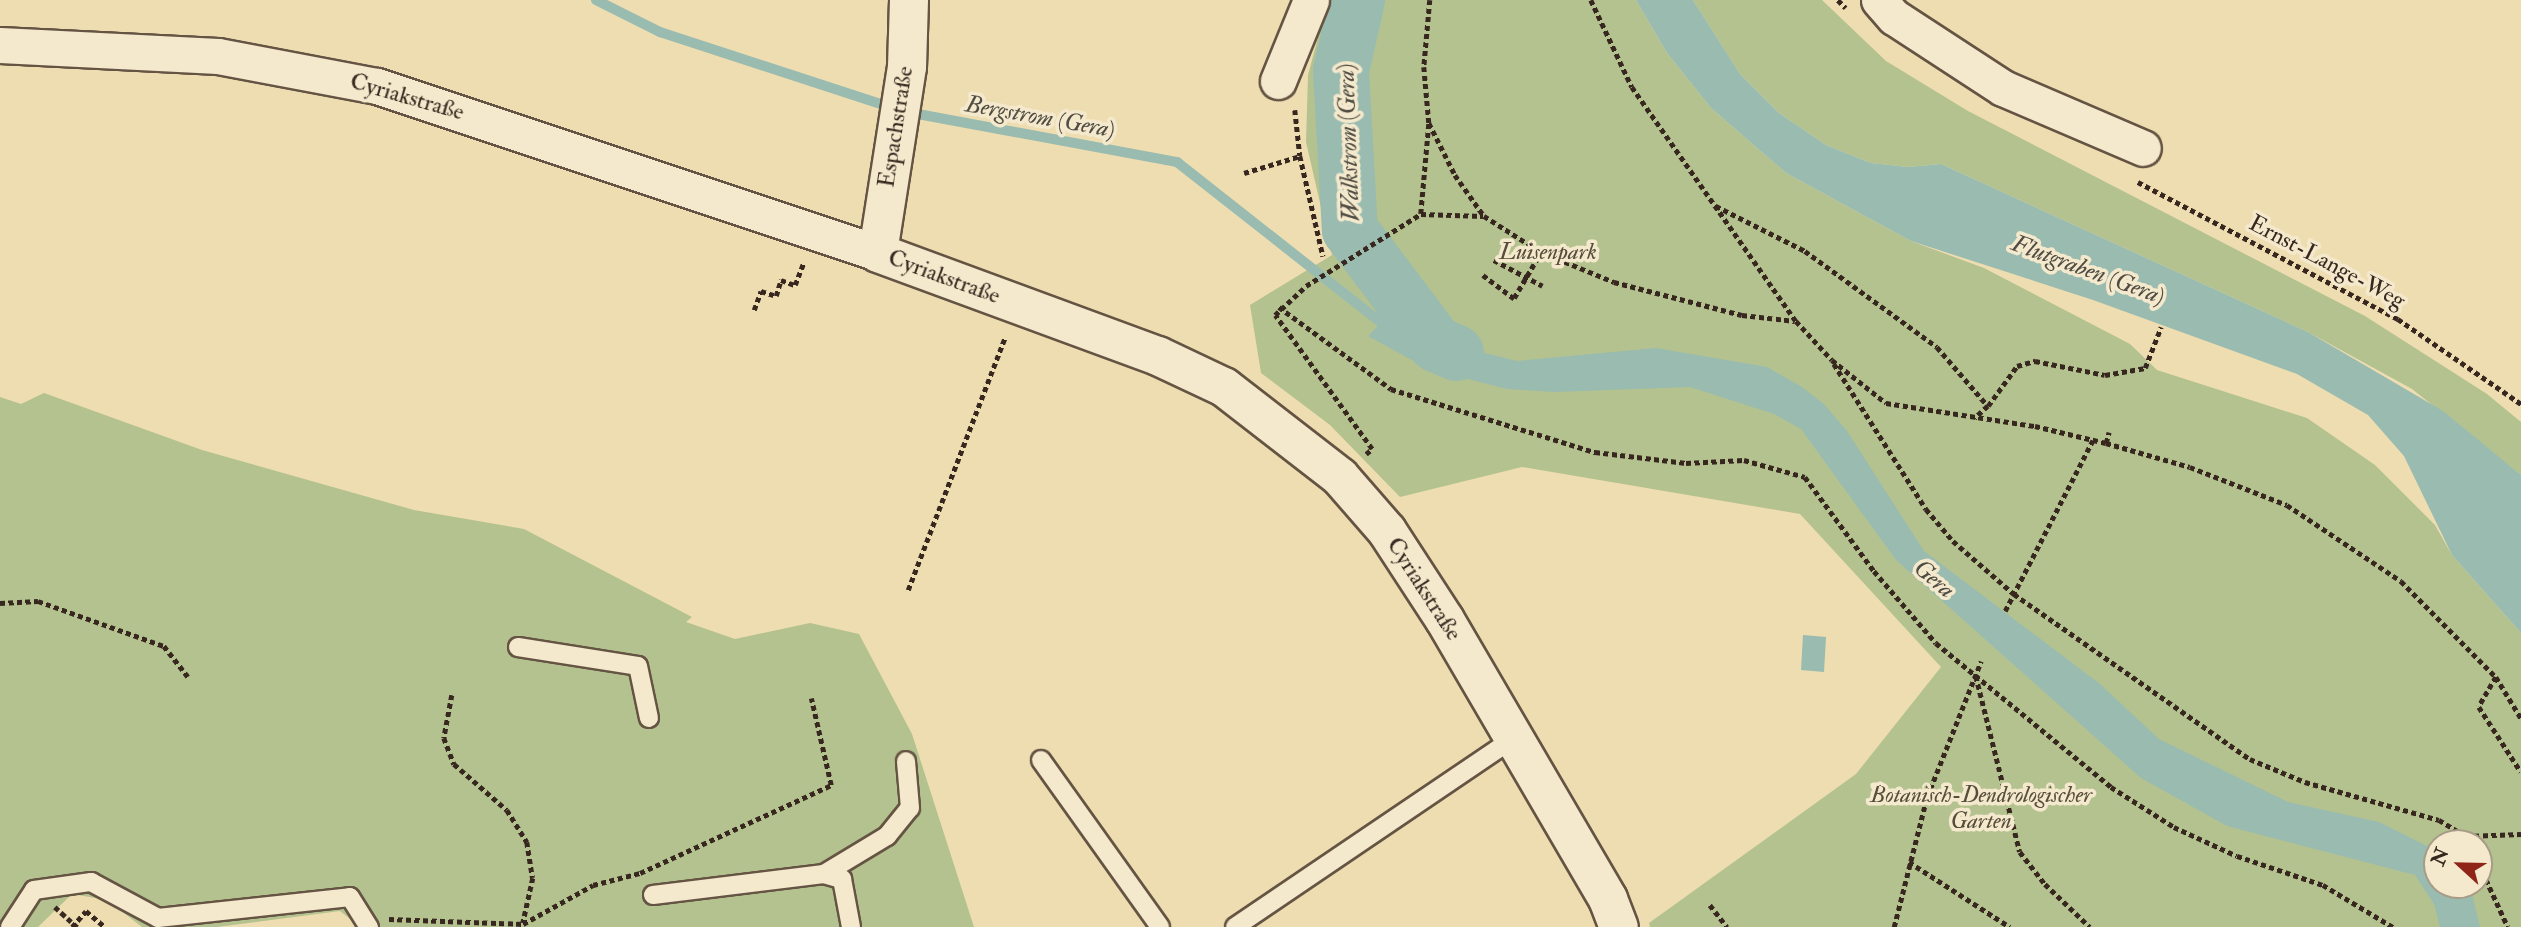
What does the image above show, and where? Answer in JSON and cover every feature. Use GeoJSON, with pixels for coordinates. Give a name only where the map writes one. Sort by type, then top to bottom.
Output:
{"type":"FeatureCollection","features":[{"type":"Feature","properties":{"kind":"street","name":"Espachstraße"},"geometry":{"type":"LineString","coordinates":[[877,253],[907,67],[909,0]]}},
{"type":"Feature","properties":{"kind":"street"},"geometry":{"type":"LineString","coordinates":[[1278,81],[1311,0]]}},
{"type":"Feature","properties":{"kind":"street"},"geometry":{"type":"LineString","coordinates":[[1879,0],[1894,17],[2003,88],[2143,148]]}},
{"type":"Feature","properties":{"kind":"street","name":"Cyriakstraße"},"geometry":{"type":"LineString","coordinates":[[0,45],[218,56],[301,69],[377,86],[877,253],[1158,356],[1224,387],[1340,477],[1387,531],[1516,737],[1608,899],[1619,927]]}},
{"type":"Feature","properties":{"kind":"lane"},"geometry":{"type":"LineString","coordinates":[[518,647],[638,666],[649,718]]}},
{"type":"Feature","properties":{"kind":"lane"},"geometry":{"type":"LineString","coordinates":[[1235,927],[1516,737]]}},
{"type":"Feature","properties":{"kind":"lane"},"geometry":{"type":"LineString","coordinates":[[1041,760],[1160,927]]}},
{"type":"Feature","properties":{"kind":"lane"},"geometry":{"type":"LineString","coordinates":[[824,874],[887,836],[910,808],[906,761]]}},
{"type":"Feature","properties":{"kind":"lane"},"geometry":{"type":"LineString","coordinates":[[653,895],[824,874],[842,879],[851,927]]}},
{"type":"Feature","properties":{"kind":"lane"},"geometry":{"type":"LineString","coordinates":[[10,927],[34,891],[91,881],[158,918],[350,897],[367,923]]}},
{"type":"Feature","properties":{"kind":"path"},"geometry":{"type":"LineString","coordinates":[[1421,214],[1429,123],[1424,67],[1430,0]]}},
{"type":"Feature","properties":{"kind":"path"},"geometry":{"type":"LineString","coordinates":[[1591,0],[1632,87],[1796,321],[1832,360],[1886,403],[2106,443],[2190,467],[2287,505],[2329,530],[2401,581],[2496,677],[2521,718]]}},
{"type":"Feature","properties":{"kind":"path"},"geometry":{"type":"LineString","coordinates":[[1278,81],[1294,106],[1300,156],[1323,256]]}},
{"type":"Feature","properties":{"kind":"path"},"geometry":{"type":"LineString","coordinates":[[1429,123],[1455,175],[1484,216],[1541,252],[1614,282],[1742,315],[1796,321]]}},
{"type":"Feature","properties":{"kind":"path","name":"Ernst-Lange-Weg"},"geometry":{"type":"LineString","coordinates":[[2143,148],[2136,181],[2398,319],[2521,404]]}},
{"type":"Feature","properties":{"kind":"path"},"geometry":{"type":"LineString","coordinates":[[1244,173],[1300,156]]}},
{"type":"Feature","properties":{"kind":"path"},"geometry":{"type":"LineString","coordinates":[[1716,205],[1805,251],[1873,298],[1937,347],[1988,406]]}},
{"type":"Feature","properties":{"kind":"path"},"geometry":{"type":"LineString","coordinates":[[1340,477],[1372,449],[1275,315],[1279,307],[1306,286],[1394,235],[1421,214],[1484,216]]}},
{"type":"Feature","properties":{"kind":"path"},"geometry":{"type":"LineString","coordinates":[[754,310],[761,291],[776,296],[781,280],[795,285],[815,232]]}},
{"type":"Feature","properties":{"kind":"path"},"geometry":{"type":"LineString","coordinates":[[1483,275],[1514,298],[1541,252]]}},
{"type":"Feature","properties":{"kind":"path"},"geometry":{"type":"LineString","coordinates":[[1494,260],[1543,286]]}},
{"type":"Feature","properties":{"kind":"path"},"geometry":{"type":"LineString","coordinates":[[908,590],[1018,304]]}},
{"type":"Feature","properties":{"kind":"path"},"geometry":{"type":"LineString","coordinates":[[1279,307],[1391,389],[1595,452],[1686,463],[1744,460],[1805,477],[1874,571],[1936,643],[2111,787],[2174,827],[2237,856],[2323,885],[2393,927]]}},
{"type":"Feature","properties":{"kind":"path"},"geometry":{"type":"LineString","coordinates":[[1975,419],[1988,406],[2017,366],[2035,362],[2105,375],[2145,368],[2161,327]]}},
{"type":"Feature","properties":{"kind":"path"},"geometry":{"type":"LineString","coordinates":[[1832,360],[1926,509],[1953,541],[2014,594],[2250,759],[2305,782],[2406,808],[2451,829]]}},
{"type":"Feature","properties":{"kind":"path"},"geometry":{"type":"LineString","coordinates":[[2106,443],[2109,432]]}},
{"type":"Feature","properties":{"kind":"path"},"geometry":{"type":"LineString","coordinates":[[2005,611],[2093,440]]}},
{"type":"Feature","properties":{"kind":"path"},"geometry":{"type":"LineString","coordinates":[[0,603],[38,601],[164,646],[188,677]]}},
{"type":"Feature","properties":{"kind":"path"},"geometry":{"type":"LineString","coordinates":[[1894,927],[1927,797],[1960,705],[1981,660]]}},
{"type":"Feature","properties":{"kind":"path"},"geometry":{"type":"LineString","coordinates":[[1976,675],[2020,852],[2045,884],[2090,927]]}},
{"type":"Feature","properties":{"kind":"path"},"geometry":{"type":"LineString","coordinates":[[2496,677],[2479,707],[2521,772]]}},
{"type":"Feature","properties":{"kind":"path"},"geometry":{"type":"LineString","coordinates":[[452,695],[444,738],[454,764],[507,810],[527,842],[533,878],[522,926]]}},
{"type":"Feature","properties":{"kind":"path"},"geometry":{"type":"LineString","coordinates":[[367,923],[522,926],[593,885],[640,873],[831,785],[811,698]]}},
{"type":"Feature","properties":{"kind":"path"},"geometry":{"type":"LineString","coordinates":[[2493,835],[2521,834]]}},
{"type":"Feature","properties":{"kind":"path"},"geometry":{"type":"LineString","coordinates":[[1909,862],[2010,927]]}},
{"type":"Feature","properties":{"kind":"path"},"geometry":{"type":"LineString","coordinates":[[2493,894],[2508,927]]}},
{"type":"Feature","properties":{"kind":"path"},"geometry":{"type":"LineString","coordinates":[[1710,905],[1727,927]]}},
{"type":"Feature","properties":{"kind":"path"},"geometry":{"type":"LineString","coordinates":[[55,907],[77,927]]}},
{"type":"Feature","properties":{"kind":"path"},"geometry":{"type":"LineString","coordinates":[[72,927],[86,911],[106,927]]}},
{"type":"Feature","properties":{"kind":"green space","name":"Luisenpark"},"geometry":{"type":"Polygon","coordinates":[[[1328,0],[1636,0],[1667,53],[1711,108],[1786,173],[1911,241],[1984,268],[2130,344],[2157,370],[2307,418],[2375,465],[2435,525],[2452,555],[2521,633],[2521,927],[1650,927],[1649,923],[1856,774],[1941,667],[1800,514],[1522,467],[1400,497],[1330,425],[1261,373],[1250,305],[1332,255],[1306,142],[1308,75],[1328,0]]]}},
{"type":"Feature","properties":{"kind":"green space"},"geometry":{"type":"Polygon","coordinates":[[[1693,0],[1822,0],[1886,61],[1968,111],[2365,316],[2487,394],[2521,422],[2521,475],[2412,389],[2308,332],[1941,164],[1908,167],[1871,163],[1826,145],[1779,113],[1740,74],[1693,0]]]}},
{"type":"Feature","properties":{"kind":"green space"},"geometry":{"type":"Polygon","coordinates":[[[44,393],[202,450],[414,510],[524,529],[692,617],[686,622],[735,639],[810,623],[859,634],[912,734],[974,927],[360,927],[340,911],[217,927],[142,927],[107,900],[72,894],[38,927],[0,927],[0,397],[21,404],[44,393]]]}},
{"type":"Feature","properties":{"kind":"water","name":"Flutgraben (Gera)"},"geometry":{"type":"Polygon","coordinates":[[[1636,0],[1693,0],[1740,74],[1779,113],[1826,145],[1871,163],[1908,167],[1941,164],[2308,332],[2443,411],[2521,475],[2521,633],[2452,555],[2404,456],[2368,415],[2297,374],[2093,300],[1911,241],[1786,173],[1711,108],[1667,53],[1636,0]]]}},
{"type":"Feature","properties":{"kind":"water","name":"Gera"},"geometry":{"type":"Polygon","coordinates":[[[1404,299],[1446,336],[1481,352],[1517,361],[1656,348],[1767,367],[1802,387],[1824,404],[1847,431],[1924,551],[2100,684],[2159,739],[2288,802],[2379,822],[2423,844],[2423,887],[2415,875],[2227,826],[2141,778],[1896,560],[1801,429],[1774,414],[1690,387],[1554,392],[1507,389],[1410,359],[1368,336],[1404,299]]]}},
{"type":"Feature","properties":{"kind":"water"},"geometry":{"type":"Polygon","coordinates":[[[1803,635],[1826,637],[1824,672],[1801,670],[1803,635]]]}},
{"type":"Feature","properties":{"kind":"water"},"geometry":{"type":"Polygon","coordinates":[[[2431,899],[2473,899],[2480,927],[2440,927],[2431,899]]]}},
{"type":"Feature","properties":{"kind":"waterway","name":"Bergstrom (Gera)"},"geometry":{"type":"LineString","coordinates":[[596,0],[660,32],[893,108]]}},
{"type":"Feature","properties":{"kind":"waterway","name":"Walkstrom (Gera)"},"geometry":{"type":"LineString","coordinates":[[1357,0],[1341,71],[1350,230],[1436,344],[1456,353]]}},
{"type":"Feature","properties":{"kind":"waterway","name":"Bergstrom (Gera)"},"geometry":{"type":"LineString","coordinates":[[907,112],[1177,162],[1389,329]]}},
{"type":"Feature","properties":{"kind":"park label","name":"Botanisch-Dendrologischer Garten"},"geometry":{"type":"Point","coordinates":[1981,808]}}]}
